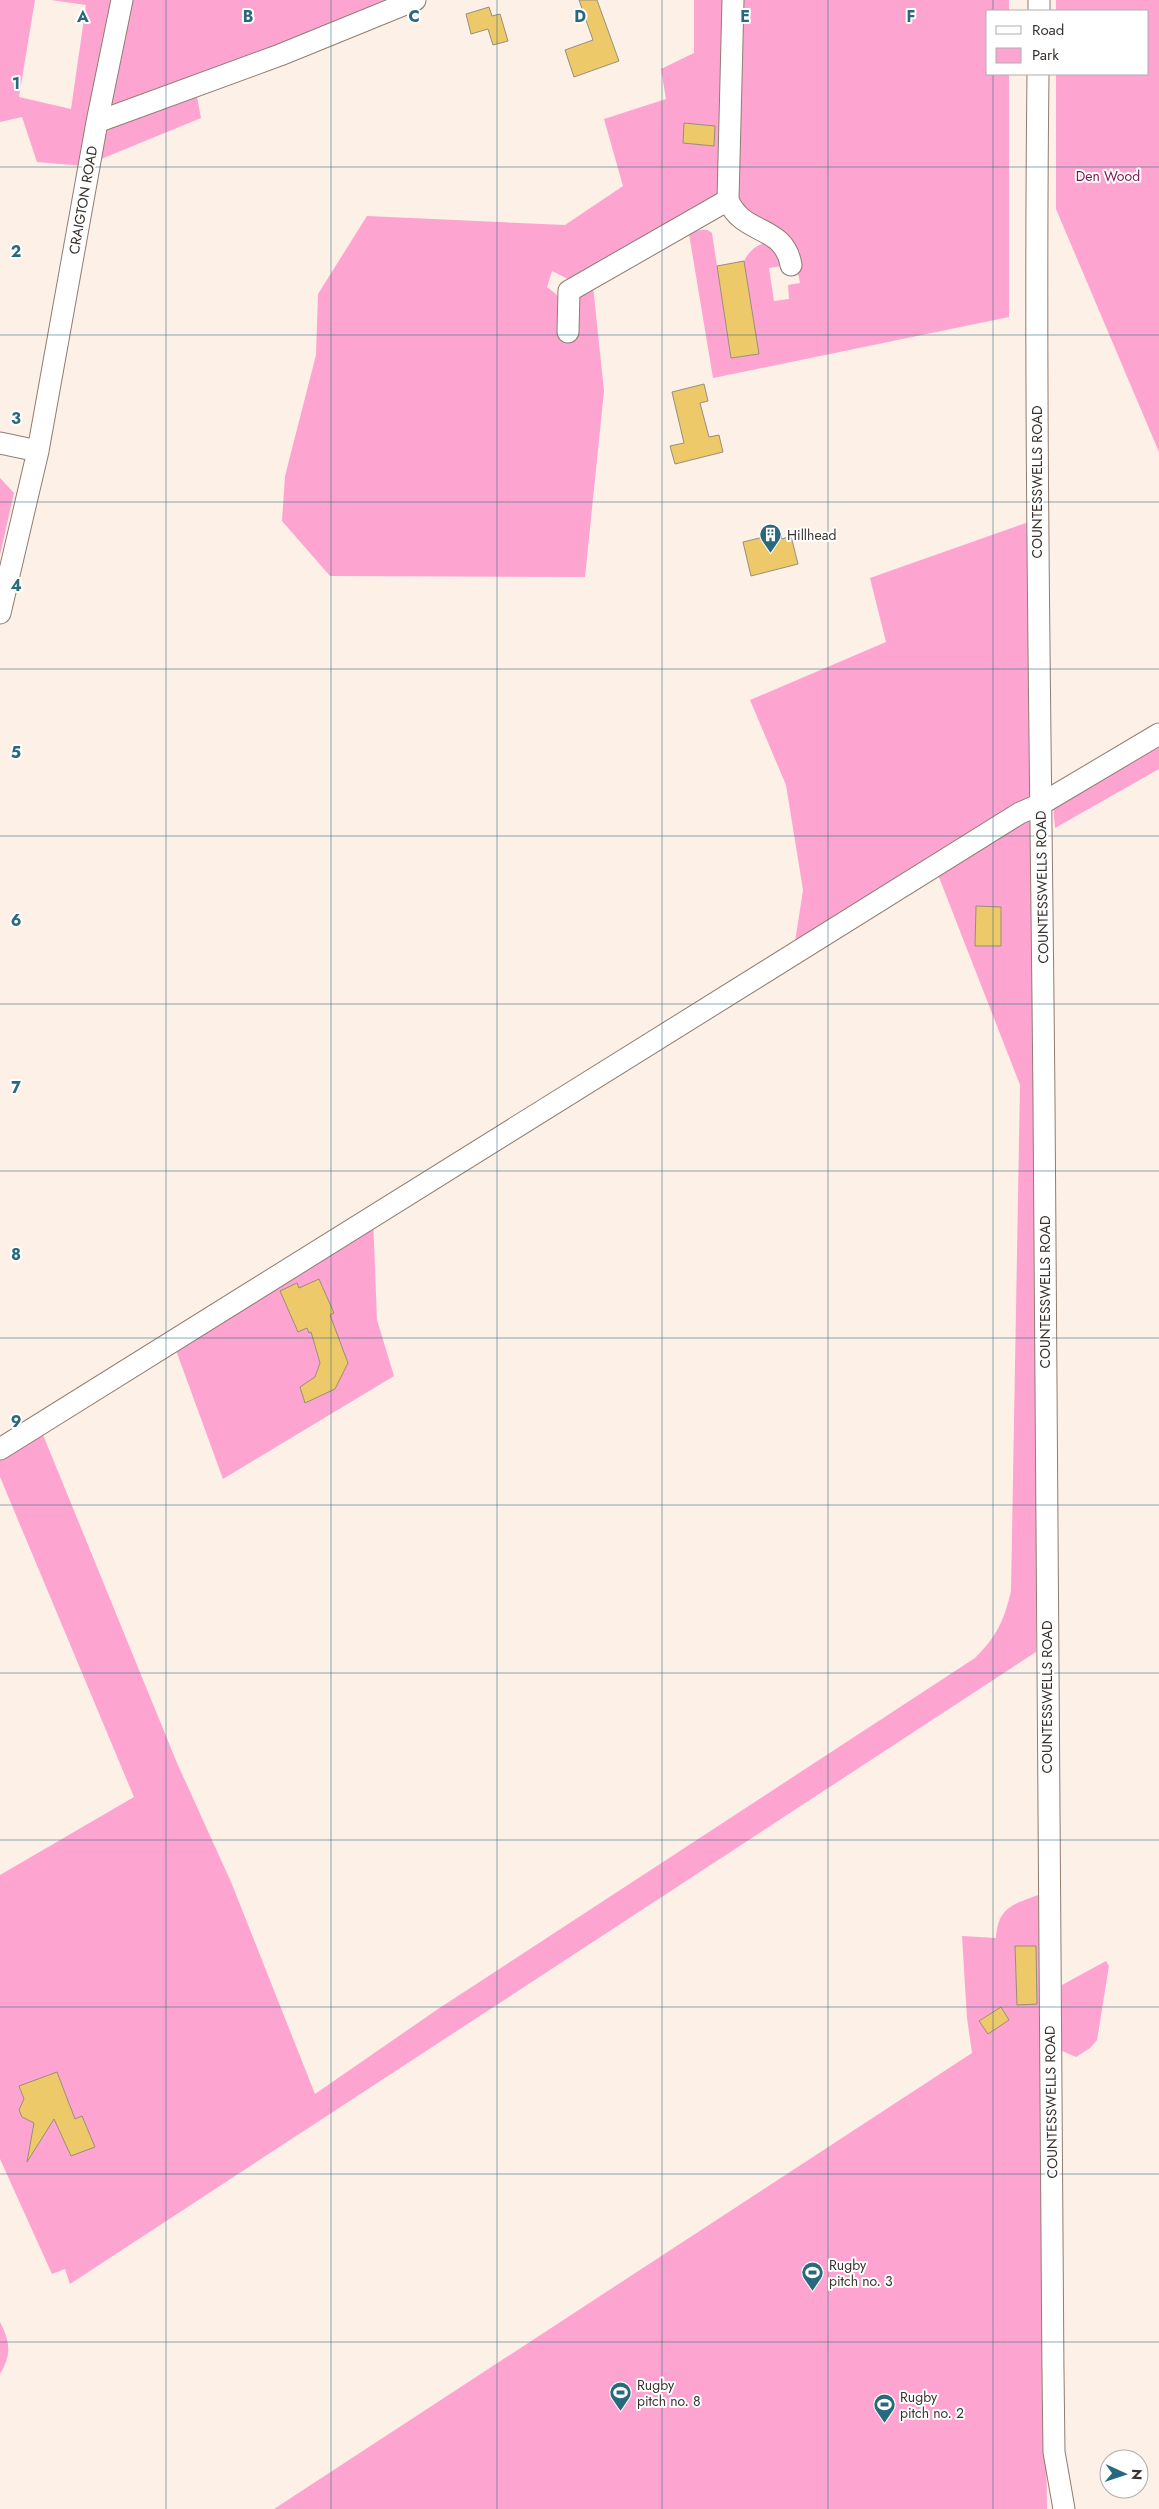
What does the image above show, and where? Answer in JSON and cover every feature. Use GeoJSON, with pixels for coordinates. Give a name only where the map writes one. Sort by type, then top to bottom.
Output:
{"type":"FeatureCollection","features":[{"type":"Feature","properties":{"kind":"street","name":"CRAIGTON ROAD"},"geometry":{"type":"LineString","coordinates":[[0,613],[38,450],[97,122],[122,0]]}},
{"type":"Feature","properties":{"kind":"street"},"geometry":{"type":"LineString","coordinates":[[97,122],[280,55],[416,0]]}},
{"type":"Feature","properties":{"kind":"street"},"geometry":{"type":"LineString","coordinates":[[734,0],[728,200],[738,217],[782,243],[789,256],[791,265]]}},
{"type":"Feature","properties":{"kind":"street","name":"COUNTESSWELLS ROAD"},"geometry":{"type":"LineString","coordinates":[[1038,75],[1037,583],[1041,804],[1054,2452],[1064,2509]]}},
{"type":"Feature","properties":{"kind":"street"},"geometry":{"type":"LineString","coordinates":[[568,332],[561,286],[728,200]]}},
{"type":"Feature","properties":{"kind":"street"},"geometry":{"type":"LineString","coordinates":[[0,443],[38,450]]}},
{"type":"Feature","properties":{"kind":"street"},"geometry":{"type":"LineString","coordinates":[[0,1450],[989,833],[1159,734]]}},
{"type":"Feature","properties":{"kind":"green space"},"geometry":{"type":"Polygon","coordinates":[[[0,0],[35,0],[19,97],[71,109],[86,5],[51,0],[423,0],[195,86],[201,118],[84,166],[37,162],[22,117],[0,122],[0,0]]]}},
{"type":"Feature","properties":{"kind":"green space"},"geometry":{"type":"Polygon","coordinates":[[[694,0],[730,0],[721,197],[574,282],[552,271],[547,287],[560,300],[576,296],[593,286],[604,391],[585,577],[330,576],[282,521],[285,476],[316,355],[318,294],[367,216],[565,225],[623,186],[604,119],[666,99],[661,69],[694,53],[694,0]]]}},
{"type":"Feature","properties":{"kind":"green space"},"geometry":{"type":"Polygon","coordinates":[[[739,0],[1009,0],[1009,10],[986,10],[986,75],[1009,75],[1009,317],[713,378],[689,234],[704,229],[712,233],[731,358],[759,354],[744,261],[749,253],[758,245],[771,243],[782,266],[769,268],[774,301],[789,299],[788,285],[800,283],[791,239],[752,216],[737,200],[739,0]]]}},
{"type":"Feature","properties":{"kind":"green space","name":"Den Wood"},"geometry":{"type":"Polygon","coordinates":[[[1056,0],[1159,0],[1159,452],[1056,209],[1056,75],[1149,75],[1149,10],[1056,10],[1056,0]]]}},
{"type":"Feature","properties":{"kind":"green space"},"geometry":{"type":"Polygon","coordinates":[[[0,478],[14,493],[0,555],[0,478]]]}},
{"type":"Feature","properties":{"kind":"green space"},"geometry":{"type":"Polygon","coordinates":[[[1037,519],[1044,1107],[1036,1652],[70,2284],[65,2269],[52,2274],[0,2159],[0,1875],[134,1797],[0,1477],[0,1449],[39,1425],[177,1763],[231,1882],[315,2094],[438,2009],[975,1658],[999,1627],[1006,1611],[1011,1591],[1020,1085],[935,867],[795,942],[803,890],[786,785],[750,700],[886,642],[870,578],[1037,519]]]}},
{"type":"Feature","properties":{"kind":"green space"},"geometry":{"type":"Polygon","coordinates":[[[1159,739],[1159,769],[1055,828],[1053,804],[1159,739]]]}},
{"type":"Feature","properties":{"kind":"green space"},"geometry":{"type":"Polygon","coordinates":[[[373,1217],[377,1320],[394,1376],[223,1479],[173,1342],[373,1217]]]}},
{"type":"Feature","properties":{"kind":"green space"},"geometry":{"type":"Polygon","coordinates":[[[1041,1894],[1040,2017],[1047,2509],[274,2509],[972,2053],[967,2018],[962,1936],[996,1938],[1000,1919],[1009,1908],[1041,1894]]]}},
{"type":"Feature","properties":{"kind":"green space"},"geometry":{"type":"Polygon","coordinates":[[[1106,1961],[1109,1966],[1097,2040],[1090,2048],[1076,2057],[1062,2051],[1062,1985],[1106,1961]]]}},
{"type":"Feature","properties":{"kind":"green space"},"geometry":{"type":"Polygon","coordinates":[[[0,2322],[8,2342],[8,2354],[0,2374],[0,2322]]]}},
{"type":"Feature","properties":{"kind":"building"},"geometry":{"type":"Polygon","coordinates":[[[579,0],[597,0],[619,61],[574,77],[565,50],[593,40],[579,0]]]}},
{"type":"Feature","properties":{"kind":"building"},"geometry":{"type":"Polygon","coordinates":[[[489,7],[492,16],[500,14],[508,41],[493,45],[488,29],[471,34],[466,14],[489,7]]]}},
{"type":"Feature","properties":{"kind":"building"},"geometry":{"type":"Polygon","coordinates":[[[684,123],[715,126],[714,146],[683,143],[684,123]]]}},
{"type":"Feature","properties":{"kind":"building"},"geometry":{"type":"Polygon","coordinates":[[[744,261],[759,354],[731,358],[717,266],[744,261]]]}},
{"type":"Feature","properties":{"kind":"building"},"geometry":{"type":"Polygon","coordinates":[[[704,384],[708,401],[700,403],[709,437],[719,435],[723,452],[675,464],[670,446],[684,443],[672,392],[704,384]]]}},
{"type":"Feature","properties":{"kind":"building","name":"Hillhead"},"geometry":{"type":"Polygon","coordinates":[[[780,533],[782,539],[791,536],[798,564],[751,576],[743,542],[780,533]]]}},
{"type":"Feature","properties":{"kind":"building"},"geometry":{"type":"Polygon","coordinates":[[[976,906],[1001,907],[1001,946],[975,946],[976,906]]]}},
{"type":"Feature","properties":{"kind":"building"},"geometry":{"type":"Polygon","coordinates":[[[319,1279],[334,1313],[330,1315],[348,1363],[335,1389],[305,1403],[300,1387],[315,1377],[320,1363],[311,1332],[309,1333],[307,1328],[298,1332],[280,1291],[297,1283],[299,1288],[319,1279]]]}},
{"type":"Feature","properties":{"kind":"building"},"geometry":{"type":"Polygon","coordinates":[[[1015,1946],[1036,1946],[1037,2004],[1017,2005],[1015,1946]]]}},
{"type":"Feature","properties":{"kind":"building"},"geometry":{"type":"Polygon","coordinates":[[[1001,2007],[1009,2020],[988,2034],[979,2021],[1001,2007]]]}},
{"type":"Feature","properties":{"kind":"building"},"geometry":{"type":"Polygon","coordinates":[[[57,2072],[75,2119],[82,2116],[95,2147],[71,2156],[54,2119],[27,2162],[34,2123],[22,2117],[19,2110],[24,2099],[19,2086],[57,2072]]]}},
{"type":"Feature","properties":{"kind":"place","name":"Hillhead"},"geometry":{"type":"Point","coordinates":[771,554]}},
{"type":"Feature","properties":{"kind":"place","name":"Rugby pitch no. 3"},"geometry":{"type":"Point","coordinates":[813,2292]}},
{"type":"Feature","properties":{"kind":"place","name":"Rugby pitch no. 8"},"geometry":{"type":"Point","coordinates":[621,2412]}},
{"type":"Feature","properties":{"kind":"place","name":"Rugby pitch no. 2"},"geometry":{"type":"Point","coordinates":[884,2424]}}]}
